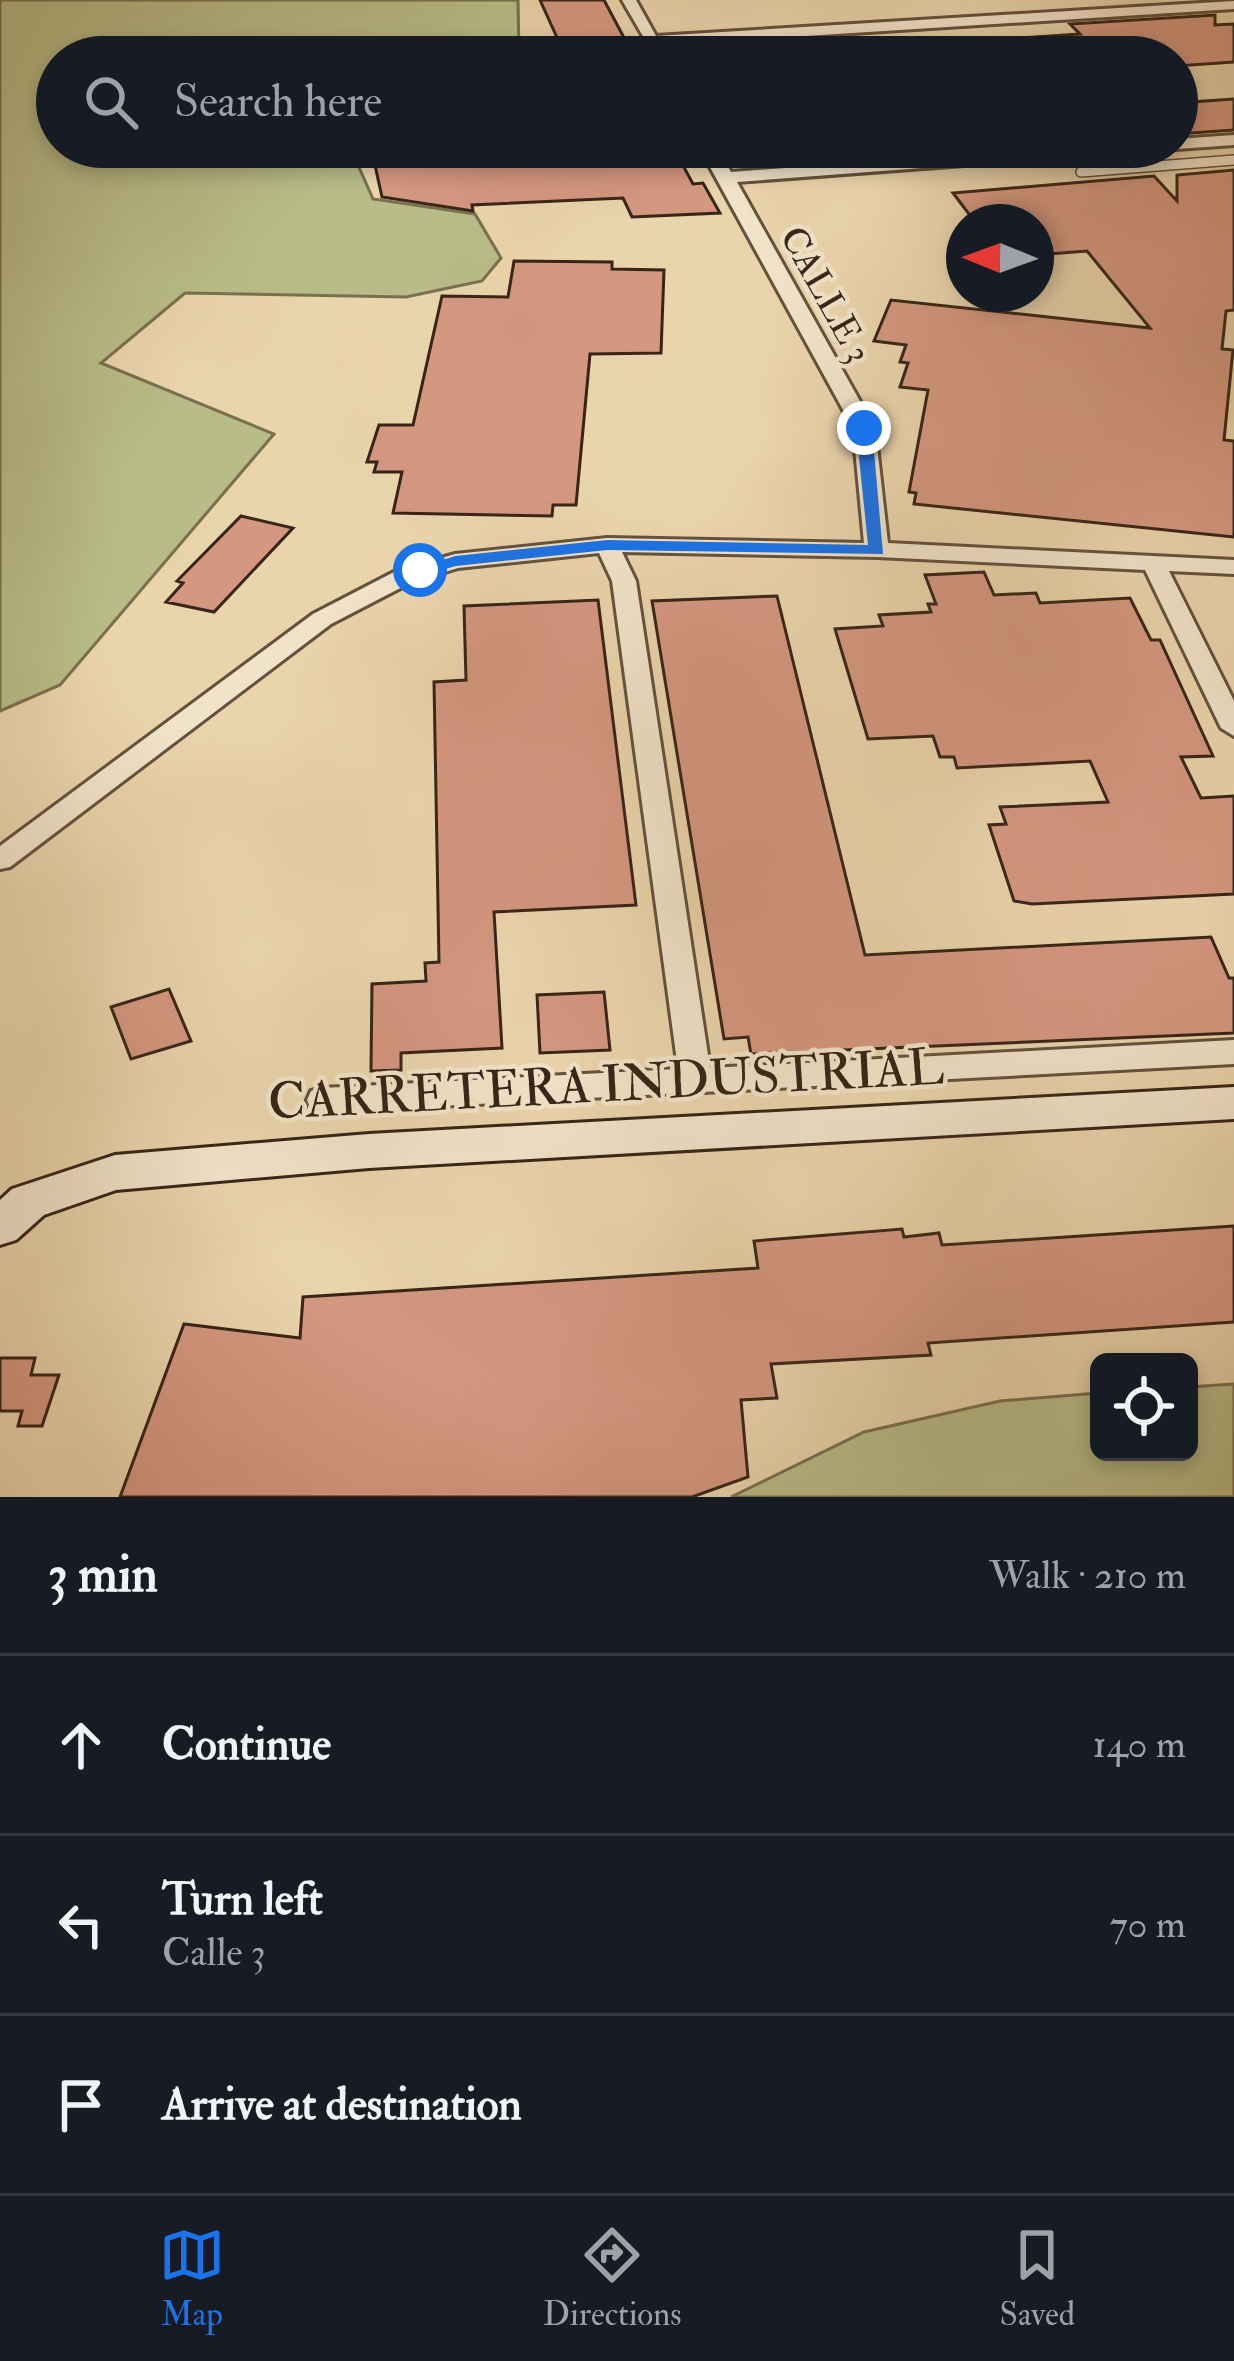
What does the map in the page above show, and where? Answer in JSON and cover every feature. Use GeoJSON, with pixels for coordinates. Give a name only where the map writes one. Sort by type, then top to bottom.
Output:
{"type":"FeatureCollection","features":[{"type":"Feature","properties":{"kind":"street"},"geometry":{"type":"LineString","coordinates":[[629,0],[649,36]]}},
{"type":"Feature","properties":{"kind":"street"},"geometry":{"type":"LineString","coordinates":[[827,36],[1234,5]]}},
{"type":"Feature","properties":{"kind":"street"},"geometry":{"type":"LineString","coordinates":[[1198,142],[1234,140]]}},
{"type":"Feature","properties":{"kind":"street","name":"CALLE 3"},"geometry":{"type":"LineString","coordinates":[[720,168],[864,428],[877,550]]}},
{"type":"Feature","properties":{"kind":"street"},"geometry":{"type":"LineString","coordinates":[[725,178],[858,168]]}},
{"type":"Feature","properties":{"kind":"street"},"geometry":{"type":"LineString","coordinates":[[607,545],[624,581],[696,1083]]}},
{"type":"Feature","properties":{"kind":"street"},"geometry":{"type":"LineString","coordinates":[[0,860],[322,619],[404,577],[455,561],[607,545],[877,550],[1234,567]]}},
{"type":"Feature","properties":{"kind":"street"},"geometry":{"type":"LineString","coordinates":[[1153,562],[1234,728]]}},
{"type":"Feature","properties":{"kind":"street"},"geometry":{"type":"LineString","coordinates":[[323,1100],[1234,1052]]}},
{"type":"Feature","properties":{"kind":"street","name":"CARRETERA INDUSTRIAL"},"geometry":{"type":"LineString","coordinates":[[0,1227],[28,1202],[115,1173],[370,1151],[1234,1103]]}},
{"type":"Feature","properties":{"kind":"lane"},"geometry":{"type":"LineString","coordinates":[[1198,142],[1217,162]]}},
{"type":"Feature","properties":{"kind":"lane"},"geometry":{"type":"LineString","coordinates":[[1198,163],[1234,160]]}},
{"type":"Feature","properties":{"kind":"lane"},"geometry":{"type":"LineString","coordinates":[[1081,172],[1129,168]]}},
{"type":"Feature","properties":{"kind":"green space"},"geometry":{"type":"Polygon","coordinates":[[[0,0],[518,0],[519,36],[36,36],[36,168],[359,168],[373,199],[475,214],[501,258],[482,281],[406,297],[185,293],[101,363],[274,434],[60,685],[0,711],[0,0]]]}},
{"type":"Feature","properties":{"kind":"green space"},"geometry":{"type":"Polygon","coordinates":[[[1234,1384],[1234,1497],[731,1497],[864,1432],[1000,1401],[1090,1394],[1090,1461],[1198,1461],[1198,1386],[1234,1384]]]}},
{"type":"Feature","properties":{"kind":"building"},"geometry":{"type":"Polygon","coordinates":[[[540,0],[604,0],[623,36],[556,36],[540,0]]]}},
{"type":"Feature","properties":{"kind":"building"},"geometry":{"type":"Polygon","coordinates":[[[1215,15],[1215,25],[1234,24],[1234,62],[1198,65],[1198,36],[1050,36],[1080,34],[1070,24],[1215,15]]]}},
{"type":"Feature","properties":{"kind":"building"},"geometry":{"type":"Polygon","coordinates":[[[1234,99],[1234,130],[1198,133],[1198,102],[1234,99]]]}},
{"type":"Feature","properties":{"kind":"building"},"geometry":{"type":"Polygon","coordinates":[[[376,168],[684,168],[693,184],[703,183],[720,213],[632,217],[623,198],[472,205],[473,211],[382,197],[376,168]]]}},
{"type":"Feature","properties":{"kind":"building"},"geometry":{"type":"Polygon","coordinates":[[[1234,170],[1234,310],[1226,311],[1222,349],[1233,350],[1224,440],[1234,441],[1234,537],[914,504],[916,493],[909,492],[928,390],[900,387],[908,363],[900,362],[906,345],[874,341],[891,300],[946,306],[946,312],[1002,312],[1150,328],[1087,251],[1054,254],[1054,204],[961,204],[953,193],[1154,176],[1177,201],[1177,175],[1234,170]]]}},
{"type":"Feature","properties":{"kind":"building"},"geometry":{"type":"Polygon","coordinates":[[[514,261],[612,262],[612,269],[664,270],[661,353],[590,354],[576,505],[553,505],[552,516],[393,513],[402,472],[374,472],[377,462],[367,462],[379,425],[413,425],[442,296],[508,297],[514,261]]]}},
{"type":"Feature","properties":{"kind":"building"},"geometry":{"type":"Polygon","coordinates":[[[241,516],[293,528],[214,612],[166,602],[183,583],[177,581],[241,516]]]}},
{"type":"Feature","properties":{"kind":"building"},"geometry":{"type":"Polygon","coordinates":[[[984,572],[994,595],[1036,593],[1040,603],[1130,598],[1151,640],[1160,640],[1213,756],[1181,757],[1201,798],[1234,796],[1234,894],[1014,901],[989,825],[1006,824],[1000,807],[1108,802],[1090,761],[957,768],[954,757],[940,757],[933,736],[868,739],[835,629],[883,626],[879,615],[931,612],[928,604],[936,604],[925,575],[984,572]]]}},
{"type":"Feature","properties":{"kind":"building"},"geometry":{"type":"Polygon","coordinates":[[[777,596],[865,955],[1211,937],[1229,978],[1234,978],[1234,1033],[751,1054],[748,1037],[724,1039],[652,601],[777,596]]]}},
{"type":"Feature","properties":{"kind":"building"},"geometry":{"type":"Polygon","coordinates":[[[598,600],[636,905],[494,912],[502,1048],[401,1053],[401,1070],[371,1071],[372,984],[426,981],[425,963],[439,962],[434,682],[466,680],[464,606],[598,600]]]}},
{"type":"Feature","properties":{"kind":"building"},"geometry":{"type":"Polygon","coordinates":[[[169,989],[191,1041],[131,1059],[111,1007],[169,989]]]}},
{"type":"Feature","properties":{"kind":"building"},"geometry":{"type":"Polygon","coordinates":[[[604,992],[610,1050],[540,1053],[537,995],[604,992]]]}},
{"type":"Feature","properties":{"kind":"building"},"geometry":{"type":"Polygon","coordinates":[[[1234,1226],[1234,1322],[928,1343],[931,1355],[771,1364],[777,1398],[741,1400],[748,1477],[692,1497],[120,1497],[184,1324],[300,1338],[303,1297],[758,1268],[754,1241],[902,1229],[904,1237],[939,1233],[942,1245],[1234,1226]]]}},
{"type":"Feature","properties":{"kind":"building"},"geometry":{"type":"Polygon","coordinates":[[[0,1358],[35,1358],[31,1375],[59,1375],[42,1426],[18,1426],[22,1411],[0,1411],[0,1358]]]}},
{"type":"Feature","properties":{"kind":"route"},"geometry":{"type":"LineString","coordinates":[[420,570],[455,561],[607,545],[877,550],[864,428]]}}]}
